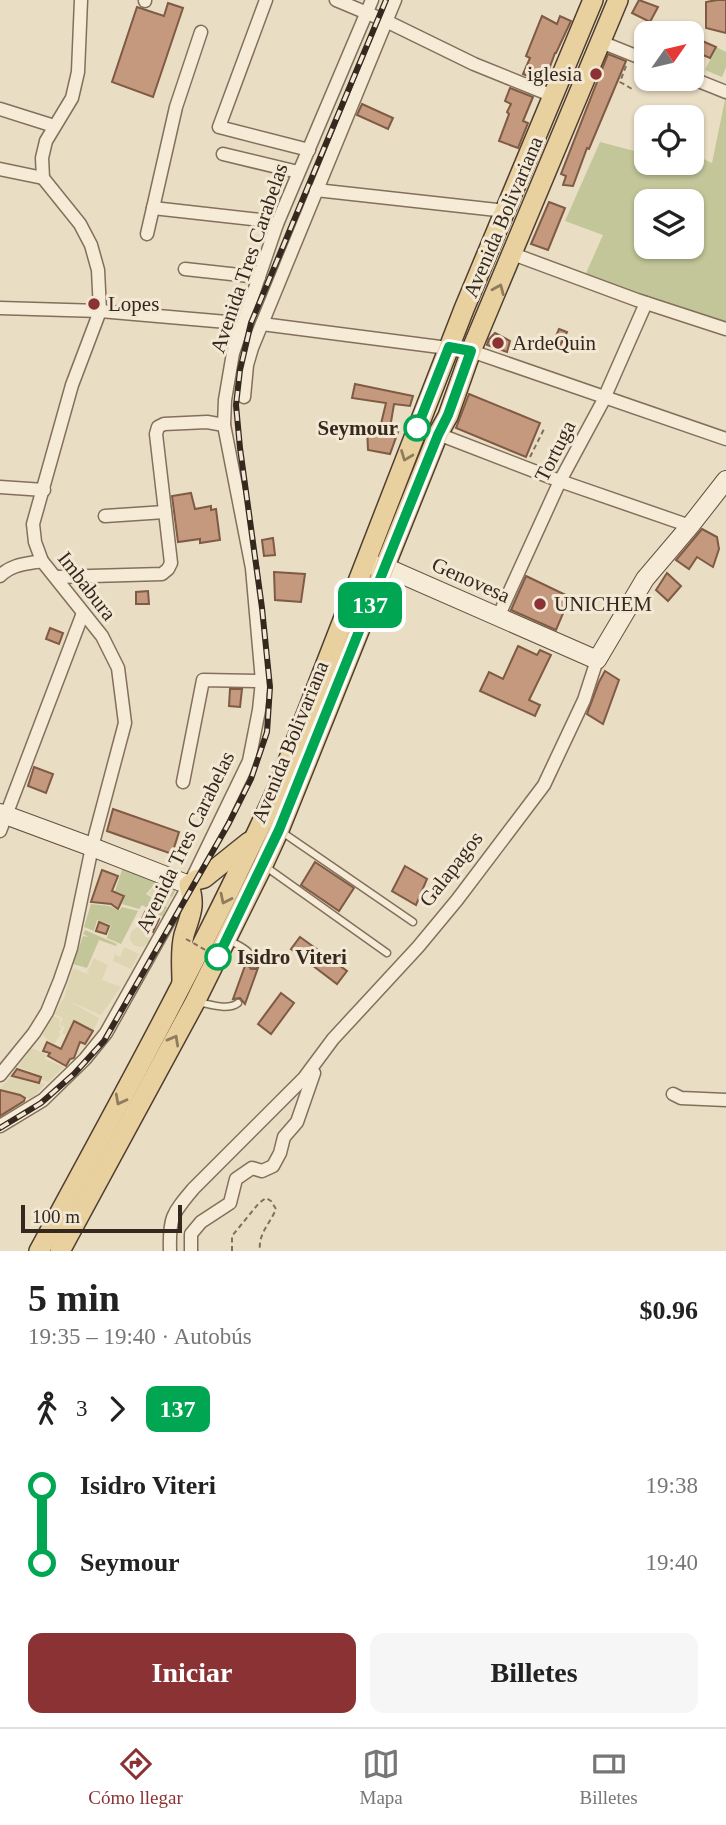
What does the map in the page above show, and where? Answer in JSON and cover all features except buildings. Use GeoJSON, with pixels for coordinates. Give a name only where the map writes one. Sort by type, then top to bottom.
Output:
{"type":"FeatureCollection","features":[{"type":"Feature","properties":{"kind":"main road","name":"Avenida Bolivariana"},"geometry":{"type":"LineString","coordinates":[[39,1251],[182,986],[278,787],[449,347],[593,0]]}},
{"type":"Feature","properties":{"kind":"main road","name":"Avenida Bolivariana"},"geometry":{"type":"LineString","coordinates":[[60,1251],[195,1002],[279,830],[448,415],[471,351],[618,0]]}},
{"type":"Feature","properties":{"kind":"main road"},"geometry":{"type":"LineString","coordinates":[[182,986],[184,936],[194,900],[189,886],[204,878],[255,837]]}},
{"type":"Feature","properties":{"kind":"street"},"geometry":{"type":"LineString","coordinates":[[0,169],[43,178],[42,158],[46,141],[72,98],[78,72],[81,0]]}},
{"type":"Feature","properties":{"kind":"street"},"geometry":{"type":"LineString","coordinates":[[266,0],[219,127],[309,150]]}},
{"type":"Feature","properties":{"kind":"street"},"geometry":{"type":"LineString","coordinates":[[336,0],[369,6],[386,21],[474,64],[553,96]]}},
{"type":"Feature","properties":{"kind":"street"},"geometry":{"type":"LineString","coordinates":[[244,397],[247,365],[262,324],[395,0]]}},
{"type":"Feature","properties":{"kind":"street","name":"Avenida Tres Carabelas"},"geometry":{"type":"LineString","coordinates":[[0,1126],[43,1100],[106,1033],[189,886],[249,761],[262,681],[252,568],[224,425],[225,400],[233,353],[277,224],[369,6]]}},
{"type":"Feature","properties":{"kind":"street"},"geometry":{"type":"LineString","coordinates":[[147,234],[176,107],[201,32]]}},
{"type":"Feature","properties":{"kind":"street"},"geometry":{"type":"LineString","coordinates":[[601,42],[634,56]]}},
{"type":"Feature","properties":{"kind":"street"},"geometry":{"type":"LineString","coordinates":[[704,83],[726,92]]}},
{"type":"Feature","properties":{"kind":"street"},"geometry":{"type":"LineString","coordinates":[[0,109],[54,126]]}},
{"type":"Feature","properties":{"kind":"street"},"geometry":{"type":"LineString","coordinates":[[223,154],[298,172]]}},
{"type":"Feature","properties":{"kind":"street","name":"Imbabura"},"geometry":{"type":"LineString","coordinates":[[0,1075],[34,1033],[47,1012],[60,980],[71,948],[92,847],[125,723],[118,668],[102,636],[42,561],[35,542],[33,524],[72,385],[100,311],[97,270],[91,245],[80,224],[43,178]]}},
{"type":"Feature","properties":{"kind":"street"},"geometry":{"type":"LineString","coordinates":[[316,190],[506,211]]}},
{"type":"Feature","properties":{"kind":"street"},"geometry":{"type":"LineString","coordinates":[[153,208],[277,224]]}},
{"type":"Feature","properties":{"kind":"street"},"geometry":{"type":"LineString","coordinates":[[513,254],[726,329]]}},
{"type":"Feature","properties":{"kind":"street"},"geometry":{"type":"LineString","coordinates":[[185,268],[259,276]]}},
{"type":"Feature","properties":{"kind":"street","name":"Tortuga"},"geometry":{"type":"LineString","coordinates":[[498,617],[646,303]]}},
{"type":"Feature","properties":{"kind":"street"},"geometry":{"type":"LineString","coordinates":[[0,308],[100,311],[227,321],[234,329],[233,353]]}},
{"type":"Feature","properties":{"kind":"street"},"geometry":{"type":"LineString","coordinates":[[262,324],[471,351],[726,439]]}},
{"type":"Feature","properties":{"kind":"street"},"geometry":{"type":"LineString","coordinates":[[56,577],[162,573],[168,569],[171,563],[156,434],[164,424],[207,422],[224,425]]}},
{"type":"Feature","properties":{"kind":"street"},"geometry":{"type":"LineString","coordinates":[[438,435],[690,526]]}},
{"type":"Feature","properties":{"kind":"street","name":"Galapagos"},"geometry":{"type":"LineString","coordinates":[[170,1251],[169,1224],[178,1206],[304,1078],[333,1038],[418,947],[544,785],[584,700],[597,660],[645,579],[726,480]]}},
{"type":"Feature","properties":{"kind":"street"},"geometry":{"type":"LineString","coordinates":[[0,487],[44,489]]}},
{"type":"Feature","properties":{"kind":"street"},"geometry":{"type":"LineString","coordinates":[[105,516],[165,512]]}},
{"type":"Feature","properties":{"kind":"street"},"geometry":{"type":"LineString","coordinates":[[0,576],[8,568],[19,564],[42,561]]}},
{"type":"Feature","properties":{"kind":"street","name":"Genovesa"},"geometry":{"type":"LineString","coordinates":[[364,564],[385,567],[597,660]]}},
{"type":"Feature","properties":{"kind":"street"},"geometry":{"type":"LineString","coordinates":[[83,613],[2,819],[92,847],[189,886]]}},
{"type":"Feature","properties":{"kind":"street"},"geometry":{"type":"LineString","coordinates":[[183,782],[203,680],[262,681]]}},
{"type":"Feature","properties":{"kind":"street"},"geometry":{"type":"LineString","coordinates":[[191,1251],[191,1234],[201,1222],[230,1203],[236,1179],[251,1168],[262,1171],[273,1166],[284,1137],[297,1122],[318,1059]]}},
{"type":"Feature","properties":{"kind":"street"},"geometry":{"type":"LineString","coordinates":[[673,1094],[681,1098],[726,1100]]}},
{"type":"Feature","properties":{"kind":"lane"},"geometry":{"type":"LineString","coordinates":[[279,830],[413,922]]}},
{"type":"Feature","properties":{"kind":"lane"},"geometry":{"type":"LineString","coordinates":[[263,865],[387,953]]}},
{"type":"Feature","properties":{"kind":"lane"},"geometry":{"type":"LineString","coordinates":[[227,939],[247,950],[253,964]]}},
{"type":"Feature","properties":{"kind":"lane"},"geometry":{"type":"LineString","coordinates":[[195,1002],[229,1007],[238,1003]]}},
{"type":"Feature","properties":{"kind":"path"},"geometry":{"type":"LineString","coordinates":[[629,54],[620,82],[632,89]]}},
{"type":"Feature","properties":{"kind":"path"},"geometry":{"type":"LineString","coordinates":[[525,467],[545,427]]}},
{"type":"Feature","properties":{"kind":"path"},"geometry":{"type":"LineString","coordinates":[[186,939],[214,955]]}},
{"type":"Feature","properties":{"kind":"path"},"geometry":{"type":"LineString","coordinates":[[232,1251],[232,1236],[266,1198],[276,1209],[261,1234],[260,1251]]}},
{"type":"Feature","properties":{"kind":"shaded area"},"geometry":{"type":"Polygon","coordinates":[[[154,886],[172,897],[167,906],[148,894],[154,886]]]}},
{"type":"Feature","properties":{"kind":"shaded area"},"geometry":{"type":"Polygon","coordinates":[[[140,927],[147,930],[150,937],[147,944],[140,947],[133,944],[130,937],[133,930],[140,927]]]}},
{"type":"Feature","properties":{"kind":"shaded area"},"geometry":{"type":"Polygon","coordinates":[[[124,947],[139,954],[131,969],[113,961],[115,954],[120,957],[124,947]]]}},
{"type":"Feature","properties":{"kind":"shaded area"},"geometry":{"type":"Polygon","coordinates":[[[94,958],[108,965],[102,980],[121,987],[101,1015],[67,1000],[99,1018],[93,1031],[73,1021],[66,1035],[62,1033],[65,1027],[60,1025],[63,1018],[54,1014],[64,998],[73,968],[90,975],[87,972],[94,958]]]}},
{"type":"Feature","properties":{"kind":"shaded area"},"geometry":{"type":"Polygon","coordinates":[[[53,1016],[60,1019],[59,1026],[62,1028],[54,1044],[42,1035],[53,1016]]]}},
{"type":"Feature","properties":{"kind":"shaded area"},"geometry":{"type":"Polygon","coordinates":[[[32,1048],[47,1055],[45,1059],[64,1067],[48,1082],[37,1078],[38,1074],[18,1067],[32,1048]]]}},
{"type":"Feature","properties":{"kind":"shaded area"},"geometry":{"type":"Polygon","coordinates":[[[12,1076],[34,1084],[36,1081],[45,1084],[31,1100],[21,1094],[16,1099],[19,1103],[13,1109],[6,1097],[8,1092],[0,1088],[12,1076]]]}},
{"type":"Feature","properties":{"kind":"green space"},"geometry":{"type":"Polygon","coordinates":[[[716,47],[726,52],[726,67],[722,77],[705,70],[716,47]]]}},
{"type":"Feature","properties":{"kind":"green space"},"geometry":{"type":"Polygon","coordinates":[[[726,95],[726,327],[583,280],[603,235],[565,221],[600,142],[634,151],[634,175],[704,175],[704,159],[712,163],[726,95]]]}},
{"type":"Feature","properties":{"kind":"green space"},"geometry":{"type":"Polygon","coordinates":[[[123,867],[177,888],[172,897],[153,886],[146,894],[167,907],[163,917],[142,905],[139,909],[122,904],[125,895],[115,891],[123,867]]]}},
{"type":"Feature","properties":{"kind":"green space"},"geometry":{"type":"Polygon","coordinates":[[[91,904],[110,906],[119,911],[122,907],[138,911],[121,944],[107,938],[111,925],[97,920],[94,931],[84,927],[91,904]]]}},
{"type":"Feature","properties":{"kind":"green space"},"geometry":{"type":"Polygon","coordinates":[[[85,930],[117,944],[116,946],[99,940],[87,968],[73,964],[83,936],[89,937],[83,934],[85,930]]]}},
{"type":"Feature","properties":{"kind":"railway"},"geometry":{"type":"LineString","coordinates":[[0,1128],[41,1103],[74,1074],[104,1041],[229,823],[251,779],[267,732],[270,687],[240,448],[236,405],[240,370],[251,323],[386,0]]}},
{"type":"Feature","properties":{"kind":"bus line","name":"137"},"geometry":{"type":"LineString","coordinates":[[218,957],[279,830],[448,415],[471,351],[449,347],[417,428]]}},
{"type":"Feature","properties":{"kind":"place","name":"iglesia"},"geometry":{"type":"Point","coordinates":[596,74]}},
{"type":"Feature","properties":{"kind":"place","name":"Lopes"},"geometry":{"type":"Point","coordinates":[94,304]}},
{"type":"Feature","properties":{"kind":"place","name":"ArdeQuin"},"geometry":{"type":"Point","coordinates":[498,343]}},
{"type":"Feature","properties":{"kind":"place","name":"Seymour"},"geometry":{"type":"Point","coordinates":[417,428]}},
{"type":"Feature","properties":{"kind":"place","name":"UNICHEM"},"geometry":{"type":"Point","coordinates":[540,604]}},
{"type":"Feature","properties":{"kind":"place","name":"Isidro Viteri"},"geometry":{"type":"Point","coordinates":[218,957]}}]}
